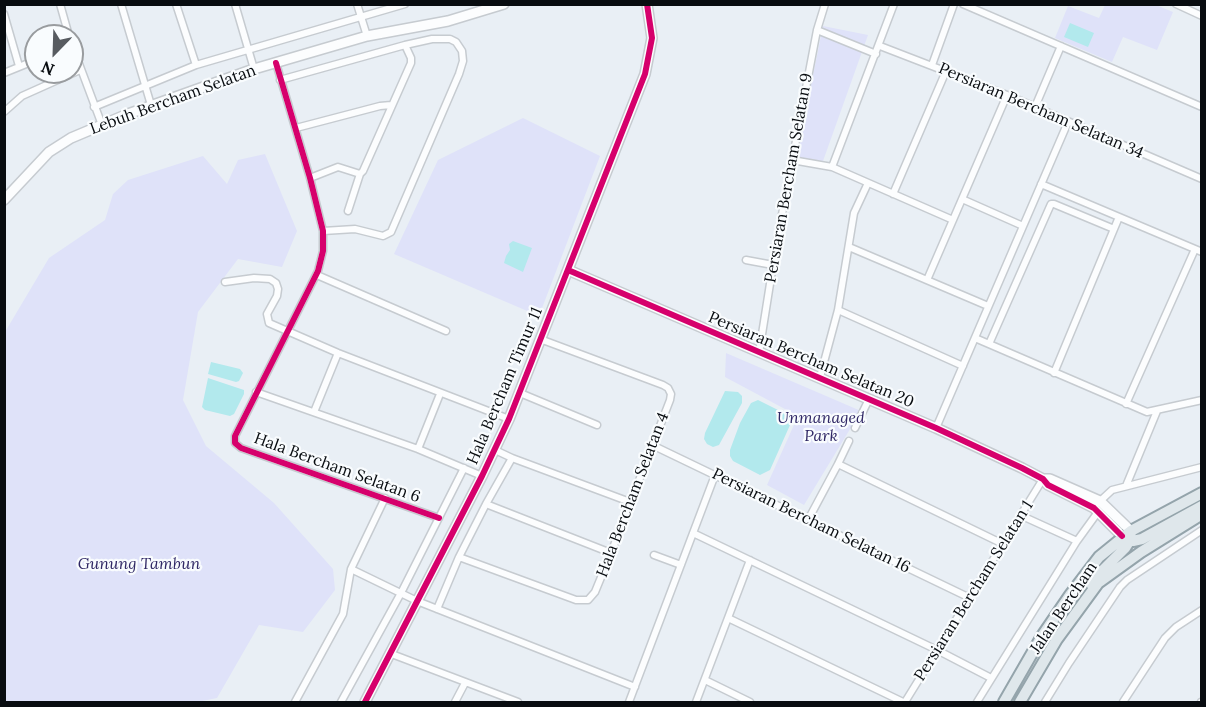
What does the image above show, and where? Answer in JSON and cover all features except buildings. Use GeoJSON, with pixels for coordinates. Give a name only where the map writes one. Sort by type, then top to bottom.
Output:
{"type":"FeatureCollection","features":[{"type":"Feature","properties":{"kind":"main road","name":"Jalan Bercham"},"geometry":{"type":"LineString","coordinates":[[1004,702],[1042,636],[1099,557],[1127,536],[1202,493]]}},
{"type":"Feature","properties":{"kind":"main road"},"geometry":{"type":"LineString","coordinates":[[1081,605],[1086,591],[1098,574],[1121,553],[1127,536],[1146,538],[1202,506]]}},
{"type":"Feature","properties":{"kind":"main road","name":"Jalan Bercham"},"geometry":{"type":"LineString","coordinates":[[1024,701],[1057,639],[1098,583],[1117,568],[1202,514]]}},
{"type":"Feature","properties":{"kind":"main road"},"geometry":{"type":"LineString","coordinates":[[1010,702],[1012,690]]}},
{"type":"Feature","properties":{"kind":"street"},"geometry":{"type":"LineString","coordinates":[[60,4],[66,24]]}},
{"type":"Feature","properties":{"kind":"street"},"geometry":{"type":"LineString","coordinates":[[121,4],[151,105]]}},
{"type":"Feature","properties":{"kind":"street"},"geometry":{"type":"LineString","coordinates":[[176,4],[196,65]]}},
{"type":"Feature","properties":{"kind":"street"},"geometry":{"type":"LineString","coordinates":[[235,4],[254,69]]}},
{"type":"Feature","properties":{"kind":"street"},"geometry":{"type":"LineString","coordinates":[[357,4],[367,36]]}},
{"type":"Feature","properties":{"kind":"street"},"geometry":{"type":"LineString","coordinates":[[94,107],[196,65],[405,4]]}},
{"type":"Feature","properties":{"kind":"street","name":"Lebuh Bercham Selatan"},"geometry":{"type":"LineString","coordinates":[[4,200],[49,152],[71,138],[102,124],[254,69],[367,36],[448,21],[479,8],[504,4]]}},
{"type":"Feature","properties":{"kind":"street","name":"Hala Bercham Timur 11"},"geometry":{"type":"LineString","coordinates":[[364,702],[482,476],[520,393],[645,74],[652,38],[647,4]]}},
{"type":"Feature","properties":{"kind":"street","name":"Persiaran Bercham Selatan 9"},"geometry":{"type":"LineString","coordinates":[[759,353],[792,160],[817,30],[825,4]]}},
{"type":"Feature","properties":{"kind":"street"},"geometry":{"type":"LineString","coordinates":[[832,167],[880,46],[894,4]]}},
{"type":"Feature","properties":{"kind":"street"},"geometry":{"type":"LineString","coordinates":[[932,65],[954,4]]}},
{"type":"Feature","properties":{"kind":"street"},"geometry":{"type":"LineString","coordinates":[[963,4],[1202,107]]}},
{"type":"Feature","properties":{"kind":"street"},"geometry":{"type":"LineString","coordinates":[[1176,4],[1202,16]]}},
{"type":"Feature","properties":{"kind":"street"},"geometry":{"type":"LineString","coordinates":[[4,14],[19,66]]}},
{"type":"Feature","properties":{"kind":"street"},"geometry":{"type":"LineString","coordinates":[[817,30],[876,54]]}},
{"type":"Feature","properties":{"kind":"street"},"geometry":{"type":"LineString","coordinates":[[280,80],[405,45],[442,38],[456,42],[463,56],[461,68],[392,232],[383,236],[355,229],[323,231]]}},
{"type":"Feature","properties":{"kind":"street"},"geometry":{"type":"LineString","coordinates":[[348,211],[360,174],[411,63],[405,45]]}},
{"type":"Feature","properties":{"kind":"street","name":"Persiaran Bercham Selatan 34"},"geometry":{"type":"LineString","coordinates":[[880,46],[1007,95],[1202,179]]}},
{"type":"Feature","properties":{"kind":"street"},"geometry":{"type":"LineString","coordinates":[[1035,107],[1062,46]]}},
{"type":"Feature","properties":{"kind":"street"},"geometry":{"type":"LineString","coordinates":[[276,63],[310,178],[323,231],[323,251],[316,275],[256,392],[418,449],[482,476]]}},
{"type":"Feature","properties":{"kind":"street"},"geometry":{"type":"LineString","coordinates":[[4,73],[24,64]]}},
{"type":"Feature","properties":{"kind":"street"},"geometry":{"type":"LineString","coordinates":[[893,194],[946,71]]}},
{"type":"Feature","properties":{"kind":"street"},"geometry":{"type":"LineString","coordinates":[[84,81],[102,124]]}},
{"type":"Feature","properties":{"kind":"street"},"geometry":{"type":"LineString","coordinates":[[4,112],[22,96],[49,84]]}},
{"type":"Feature","properties":{"kind":"street"},"geometry":{"type":"LineString","coordinates":[[927,280],[1007,95]]}},
{"type":"Feature","properties":{"kind":"street"},"geometry":{"type":"LineString","coordinates":[[296,128],[391,105]]}},
{"type":"Feature","properties":{"kind":"street"},"geometry":{"type":"LineString","coordinates":[[936,428],[1068,122]]}},
{"type":"Feature","properties":{"kind":"street"},"geometry":{"type":"LineString","coordinates":[[792,160],[832,167],[953,220]]}},
{"type":"Feature","properties":{"kind":"street"},"geometry":{"type":"LineString","coordinates":[[310,178],[338,167],[360,174]]}},
{"type":"Feature","properties":{"kind":"street"},"geometry":{"type":"LineString","coordinates":[[820,377],[838,310],[854,213],[868,183]]}},
{"type":"Feature","properties":{"kind":"street"},"geometry":{"type":"LineString","coordinates":[[1041,184],[1198,251],[1126,404]]}},
{"type":"Feature","properties":{"kind":"street"},"geometry":{"type":"LineString","coordinates":[[962,199],[1023,226]]}},
{"type":"Feature","properties":{"kind":"street"},"geometry":{"type":"LineString","coordinates":[[989,344],[1050,205],[1054,204],[1114,229]]}},
{"type":"Feature","properties":{"kind":"street"},"geometry":{"type":"LineString","coordinates":[[1028,216],[1042,222]]}},
{"type":"Feature","properties":{"kind":"street"},"geometry":{"type":"LineString","coordinates":[[1054,373],[1119,217]]}},
{"type":"Feature","properties":{"kind":"street"},"geometry":{"type":"LineString","coordinates":[[849,247],[988,306]]}},
{"type":"Feature","properties":{"kind":"street"},"geometry":{"type":"LineString","coordinates":[[746,260],[773,265]]}},
{"type":"Feature","properties":{"kind":"street","name":"Persiaran Bercham Selatan 20"},"geometry":{"type":"LineString","coordinates":[[568,270],[936,428],[1042,479]]}},
{"type":"Feature","properties":{"kind":"street"},"geometry":{"type":"LineString","coordinates":[[316,275],[446,331]]}},
{"type":"Feature","properties":{"kind":"street"},"geometry":{"type":"LineString","coordinates":[[225,282],[254,278],[270,279],[276,283],[278,289],[277,296],[267,314],[269,323],[440,394],[509,418]]}},
{"type":"Feature","properties":{"kind":"street"},"geometry":{"type":"LineString","coordinates":[[838,310],[963,366]]}},
{"type":"Feature","properties":{"kind":"street"},"geometry":{"type":"LineString","coordinates":[[975,338],[1141,410],[1157,411],[1202,400]]}},
{"type":"Feature","properties":{"kind":"street","name":"Hala Bercham Selatan 4"},"geometry":{"type":"LineString","coordinates":[[459,557],[583,602],[592,597],[670,400],[671,394],[668,388],[540,339]]}},
{"type":"Feature","properties":{"kind":"street"},"geometry":{"type":"LineString","coordinates":[[314,412],[338,353]]}},
{"type":"Feature","properties":{"kind":"street","name":"Hala Bercham Selatan 6"},"geometry":{"type":"LineString","coordinates":[[256,392],[234,436],[235,443],[241,448],[439,518]]}},
{"type":"Feature","properties":{"kind":"street"},"geometry":{"type":"LineString","coordinates":[[520,393],[597,425]]}},
{"type":"Feature","properties":{"kind":"street"},"geometry":{"type":"LineString","coordinates":[[418,449],[440,394]]}},
{"type":"Feature","properties":{"kind":"street"},"geometry":{"type":"LineString","coordinates":[[855,428],[869,399]]}},
{"type":"Feature","properties":{"kind":"street"},"geometry":{"type":"LineString","coordinates":[[1126,486],[1157,411]]}},
{"type":"Feature","properties":{"kind":"street"},"geometry":{"type":"LineString","coordinates":[[808,520],[849,441]]}},
{"type":"Feature","properties":{"kind":"street","name":"Persiaran Bercham Selatan 16"},"geometry":{"type":"LineString","coordinates":[[652,445],[970,598]]}},
{"type":"Feature","properties":{"kind":"street"},"geometry":{"type":"LineString","coordinates":[[495,450],[630,502]]}},
{"type":"Feature","properties":{"kind":"street"},"geometry":{"type":"LineString","coordinates":[[437,609],[459,557],[486,504],[514,458]]}},
{"type":"Feature","properties":{"kind":"street"},"geometry":{"type":"LineString","coordinates":[[838,464],[1003,544]]}},
{"type":"Feature","properties":{"kind":"street"},"geometry":{"type":"LineString","coordinates":[[977,702],[1040,604],[1097,507],[1112,490],[1202,467]]}},
{"type":"Feature","properties":{"kind":"street"},"geometry":{"type":"LineString","coordinates":[[341,702],[401,593],[464,468]]}},
{"type":"Feature","properties":{"kind":"street"},"geometry":{"type":"LineString","coordinates":[[629,702],[715,475]]}},
{"type":"Feature","properties":{"kind":"street"},"geometry":{"type":"LineString","coordinates":[[1042,479],[1050,479],[1097,507],[1127,536]]}},
{"type":"Feature","properties":{"kind":"street","name":"Persiaran Bercham Selatan 1"},"geometry":{"type":"LineString","coordinates":[[904,702],[1042,479]]}},
{"type":"Feature","properties":{"kind":"street"},"geometry":{"type":"LineString","coordinates":[[295,702],[343,614],[351,569],[385,498]]}},
{"type":"Feature","properties":{"kind":"street"},"geometry":{"type":"LineString","coordinates":[[486,504],[611,553]]}},
{"type":"Feature","properties":{"kind":"street"},"geometry":{"type":"LineString","coordinates":[[1020,515],[1077,541]]}},
{"type":"Feature","properties":{"kind":"street"},"geometry":{"type":"LineString","coordinates":[[1045,702],[1120,587],[1202,530]]}},
{"type":"Feature","properties":{"kind":"street"},"geometry":{"type":"LineString","coordinates":[[693,533],[991,678]]}},
{"type":"Feature","properties":{"kind":"street"},"geometry":{"type":"LineString","coordinates":[[654,555],[681,565]]}},
{"type":"Feature","properties":{"kind":"street"},"geometry":{"type":"LineString","coordinates":[[696,702],[750,560]]}},
{"type":"Feature","properties":{"kind":"street"},"geometry":{"type":"LineString","coordinates":[[351,569],[417,601],[635,687]]}},
{"type":"Feature","properties":{"kind":"street"},"geometry":{"type":"LineString","coordinates":[[1123,702],[1165,638],[1176,627],[1202,610]]}},
{"type":"Feature","properties":{"kind":"street"},"geometry":{"type":"LineString","coordinates":[[728,618],[904,702]]}},
{"type":"Feature","properties":{"kind":"street"},"geometry":{"type":"LineString","coordinates":[[389,653],[518,702]]}},
{"type":"Feature","properties":{"kind":"street"},"geometry":{"type":"LineString","coordinates":[[705,680],[750,702]]}},
{"type":"Feature","properties":{"kind":"street"},"geometry":{"type":"LineString","coordinates":[[455,702],[465,683]]}},
{"type":"Feature","properties":{"kind":"green space"},"geometry":{"type":"Polygon","coordinates":[[[1105,5],[1156,5],[1173,12],[1157,50],[1123,37],[1112,62],[1055,38],[1068,6],[1099,18],[1105,5]]]}},
{"type":"Feature","properties":{"kind":"green space"},"geometry":{"type":"Polygon","coordinates":[[[823,26],[868,35],[823,161],[796,159],[823,26]]]}},
{"type":"Feature","properties":{"kind":"green space"},"geometry":{"type":"Polygon","coordinates":[[[523,118],[600,156],[539,316],[394,254],[438,160],[523,118]]]}},
{"type":"Feature","properties":{"kind":"green space","name":"Gunung Tambun"},"geometry":{"type":"Polygon","coordinates":[[[265,154],[297,231],[282,267],[238,259],[198,312],[183,400],[206,446],[274,503],[333,569],[335,590],[303,632],[259,625],[217,698],[197,702],[5,702],[5,332],[49,258],[105,220],[113,194],[128,180],[203,156],[227,184],[238,160],[265,154]]]}},
{"type":"Feature","properties":{"kind":"green space","name":"Unmanaged Park"},"geometry":{"type":"Polygon","coordinates":[[[726,353],[861,411],[804,505],[767,485],[798,416],[725,377],[726,353]]]}},
{"type":"Feature","properties":{"kind":"shaded area"},"geometry":{"type":"Polygon","coordinates":[[[1070,23],[1094,33],[1088,47],[1064,37],[1070,23]]]}},
{"type":"Feature","properties":{"kind":"shaded area"},"geometry":{"type":"Polygon","coordinates":[[[513,241],[532,248],[523,272],[504,263],[510,250],[509,244],[513,241]]]}},
{"type":"Feature","properties":{"kind":"shaded area"},"geometry":{"type":"Polygon","coordinates":[[[211,362],[240,369],[243,373],[239,381],[208,374],[211,362]]]}},
{"type":"Feature","properties":{"kind":"shaded area"},"geometry":{"type":"Polygon","coordinates":[[[208,378],[244,390],[234,414],[230,416],[205,410],[202,407],[208,378]]]}},
{"type":"Feature","properties":{"kind":"shaded area"},"geometry":{"type":"Polygon","coordinates":[[[725,391],[738,392],[742,396],[742,403],[719,445],[713,447],[704,439],[705,433],[725,391]]]}},
{"type":"Feature","properties":{"kind":"shaded area"},"geometry":{"type":"Polygon","coordinates":[[[758,400],[790,416],[790,425],[770,470],[760,475],[733,461],[730,456],[740,423],[751,403],[758,400]]]}},
{"type":"Feature","properties":{"kind":"cycle path"},"geometry":{"type":"LineString","coordinates":[[365,702],[509,419],[645,74],[652,38],[647,4]]}},
{"type":"Feature","properties":{"kind":"cycle path"},"geometry":{"type":"LineString","coordinates":[[276,63],[310,178],[323,231],[323,251],[318,271],[235,436],[235,443],[241,448],[439,518]]}},
{"type":"Feature","properties":{"kind":"cycle path"},"geometry":{"type":"LineString","coordinates":[[568,270],[936,428],[1022,468],[1043,479],[1048,485],[1094,508],[1122,536]]}}]}
